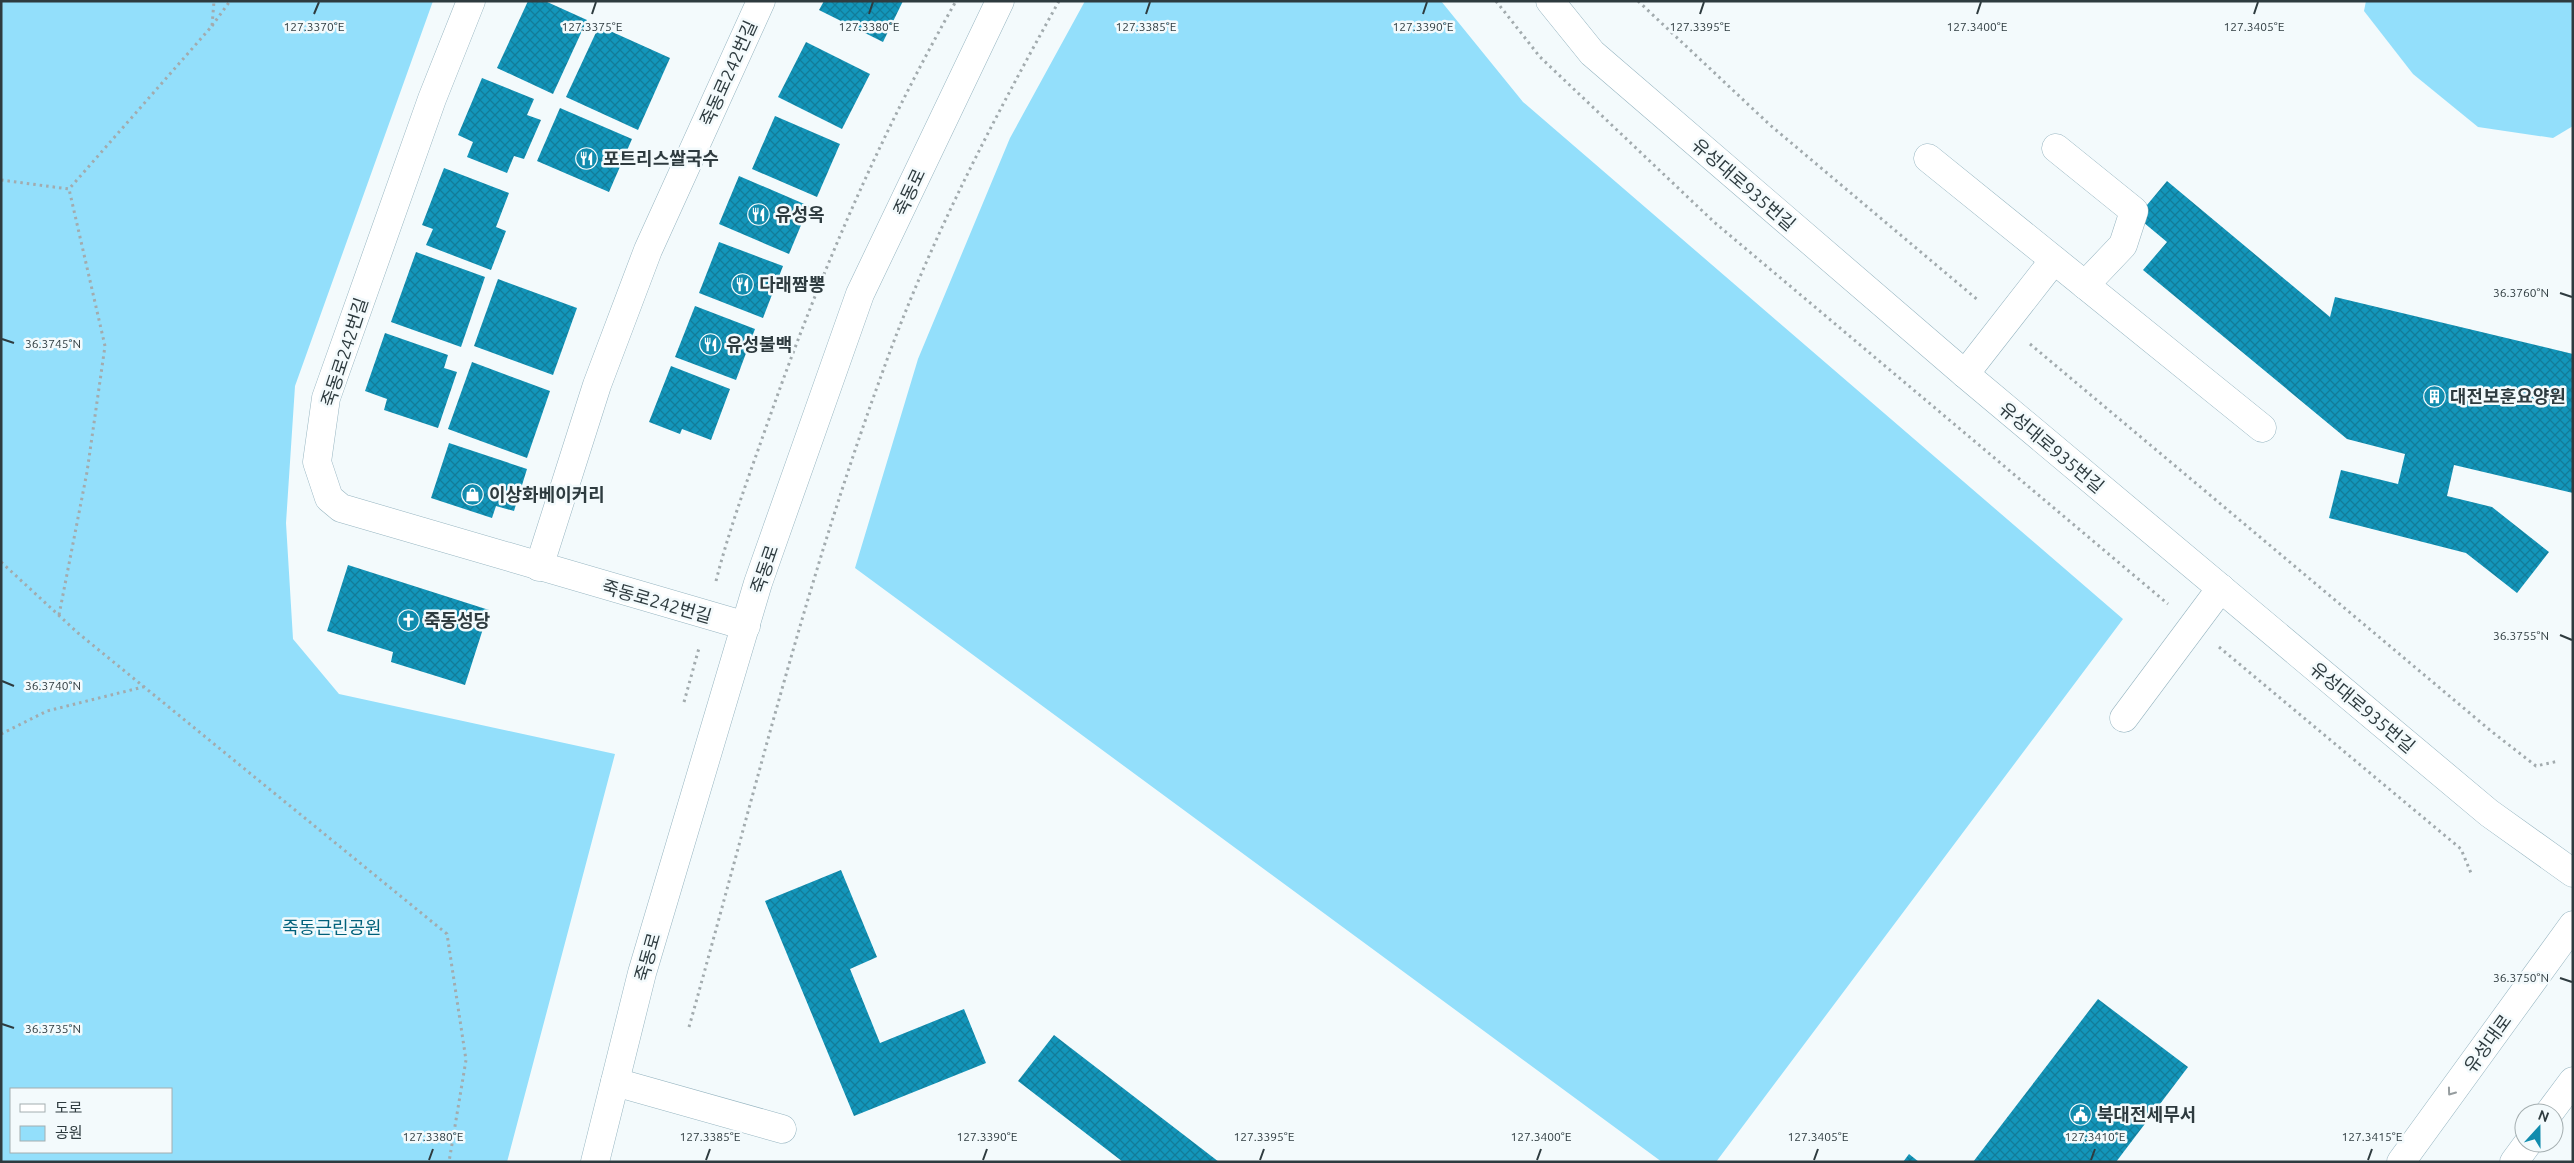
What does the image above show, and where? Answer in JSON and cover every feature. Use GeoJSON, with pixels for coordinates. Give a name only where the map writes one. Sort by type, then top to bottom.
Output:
{"type":"FeatureCollection","features":[{"type":"Feature","properties":{"kind":"street","name":"죽동로242번길"},"geometry":{"type":"LineString","coordinates":[[471,1],[432,100],[326,398],[317,462],[329,498],[341,508],[746,626]]}},
{"type":"Feature","properties":{"kind":"street","name":"죽동로242번길"},"geometry":{"type":"LineString","coordinates":[[539,567],[597,385],[648,250],[761,1]]}},
{"type":"Feature","properties":{"kind":"street","name":"죽동로"},"geometry":{"type":"LineString","coordinates":[[595,1162],[642,973],[758,584],[860,294],[1000,1]]}},
{"type":"Feature","properties":{"kind":"street","name":"유성대로935번길"},"geometry":{"type":"LineString","coordinates":[[1550,1],[1592,53],[1965,374],[2495,818],[2573,873]]}},
{"type":"Feature","properties":{"kind":"street"},"geometry":{"type":"LineString","coordinates":[[2056,148],[2134,212],[2123,245],[2085,285]]}},
{"type":"Feature","properties":{"kind":"street"},"geometry":{"type":"LineString","coordinates":[[1928,158],[2262,428]]}},
{"type":"Feature","properties":{"kind":"street"},"geometry":{"type":"LineString","coordinates":[[1965,374],[2054,260]]}},
{"type":"Feature","properties":{"kind":"street"},"geometry":{"type":"LineString","coordinates":[[2124,718],[2221,588]]}},
{"type":"Feature","properties":{"kind":"street","name":"유성대로"},"geometry":{"type":"LineString","coordinates":[[2401,1162],[2573,925]]}},
{"type":"Feature","properties":{"kind":"street"},"geometry":{"type":"LineString","coordinates":[[2556,1103],[2573,1081]]}},
{"type":"Feature","properties":{"kind":"street"},"geometry":{"type":"LineString","coordinates":[[615,1082],[782,1128]]}},
{"type":"Feature","properties":{"kind":"path"},"geometry":{"type":"LineString","coordinates":[[212,26],[214,1]]}},
{"type":"Feature","properties":{"kind":"path"},"geometry":{"type":"LineString","coordinates":[[69,189],[212,26],[230,1]]}},
{"type":"Feature","properties":{"kind":"path"},"geometry":{"type":"LineString","coordinates":[[689,1027],[820,556],[884,366],[951,206],[1015,81],[1059,1]]}},
{"type":"Feature","properties":{"kind":"path"},"geometry":{"type":"LineString","coordinates":[[1496,1],[1540,57],[1714,222],[2173,609]]}},
{"type":"Feature","properties":{"kind":"path"},"geometry":{"type":"LineString","coordinates":[[1638,1],[1770,125],[1987,308]]}},
{"type":"Feature","properties":{"kind":"path"},"geometry":{"type":"LineString","coordinates":[[1,180],[69,189]]}},
{"type":"Feature","properties":{"kind":"path"},"geometry":{"type":"LineString","coordinates":[[59,616],[87,472],[105,346],[69,189]]}},
{"type":"Feature","properties":{"kind":"path"},"geometry":{"type":"LineString","coordinates":[[2024,339],[2491,731],[2536,766],[2559,762]]}},
{"type":"Feature","properties":{"kind":"path"},"geometry":{"type":"LineString","coordinates":[[1,562],[59,616],[143,687],[448,934],[466,1060],[450,1162]]}},
{"type":"Feature","properties":{"kind":"path"},"geometry":{"type":"LineString","coordinates":[[2211,640],[2461,849],[2471,873]]}},
{"type":"Feature","properties":{"kind":"path"},"geometry":{"type":"LineString","coordinates":[[1,734],[47,710],[143,687]]}},
{"type":"Feature","properties":{"kind":"green space","name":"죽동근린공원"},"geometry":{"type":"Polygon","coordinates":[[[1,1],[433,1],[295,386],[286,523],[293,639],[339,694],[615,754],[507,1162],[1,1162],[1,1]]]}},
{"type":"Feature","properties":{"kind":"green space"},"geometry":{"type":"Polygon","coordinates":[[[1085,1],[1441,1],[1523,102],[2123,619],[1716,1162],[1662,1162],[855,568],[918,359],[1010,138],[1085,1]]]}},
{"type":"Feature","properties":{"kind":"green space"},"geometry":{"type":"Polygon","coordinates":[[[2366,1],[2573,1],[2573,126],[2553,138],[2478,127],[2413,74],[2364,11],[2366,1]]]}},
{"type":"Feature","properties":{"kind":"building"},"geometry":{"type":"Polygon","coordinates":[[[528,1],[545,1],[587,20],[553,94],[497,68],[528,1]]]}},
{"type":"Feature","properties":{"kind":"building"},"geometry":{"type":"Polygon","coordinates":[[[824,1],[903,1],[883,42],[819,10],[824,1]]]}},
{"type":"Feature","properties":{"kind":"building"},"geometry":{"type":"Polygon","coordinates":[[[599,26],[670,58],[638,130],[566,97],[599,26]]]}},
{"type":"Feature","properties":{"kind":"building"},"geometry":{"type":"Polygon","coordinates":[[[806,42],[870,74],[842,129],[778,97],[806,42]]]}},
{"type":"Feature","properties":{"kind":"building"},"geometry":{"type":"Polygon","coordinates":[[[482,78],[534,99],[527,115],[541,120],[524,159],[514,156],[507,173],[467,157],[473,142],[458,135],[482,78]]]}},
{"type":"Feature","properties":{"kind":"building"},"geometry":{"type":"Polygon","coordinates":[[[560,108],[632,139],[609,192],[537,161],[560,108]]]}},
{"type":"Feature","properties":{"kind":"building"},"geometry":{"type":"Polygon","coordinates":[[[775,116],[840,144],[817,197],[752,169],[775,116]]]}},
{"type":"Feature","properties":{"kind":"building"},"geometry":{"type":"Polygon","coordinates":[[[444,168],[509,193],[496,227],[506,231],[491,270],[426,245],[433,229],[422,225],[444,168]]]}},
{"type":"Feature","properties":{"kind":"building"},"geometry":{"type":"Polygon","coordinates":[[[739,176],[809,206],[789,254],[719,224],[739,176]]]}},
{"type":"Feature","properties":{"kind":"building","name":"대전보훈요양원"},"geometry":{"type":"Polygon","coordinates":[[[2167,181],[2330,317],[2335,297],[2573,354],[2573,493],[2454,465],[2447,496],[2492,507],[2549,552],[2517,593],[2466,553],[2329,518],[2341,470],[2398,484],[2405,454],[2347,439],[2143,270],[2167,242],[2137,217],[2167,181]]]}},
{"type":"Feature","properties":{"kind":"building"},"geometry":{"type":"Polygon","coordinates":[[[719,242],[783,266],[763,318],[699,293],[719,242]]]}},
{"type":"Feature","properties":{"kind":"building"},"geometry":{"type":"Polygon","coordinates":[[[416,252],[485,277],[461,347],[391,322],[416,252]]]}},
{"type":"Feature","properties":{"kind":"building"},"geometry":{"type":"Polygon","coordinates":[[[498,279],[577,308],[553,375],[474,346],[498,279]]]}},
{"type":"Feature","properties":{"kind":"building"},"geometry":{"type":"Polygon","coordinates":[[[695,306],[755,329],[736,380],[675,357],[695,306]]]}},
{"type":"Feature","properties":{"kind":"building"},"geometry":{"type":"Polygon","coordinates":[[[385,333],[448,355],[444,368],[457,372],[438,428],[384,410],[387,399],[365,391],[385,333]]]}},
{"type":"Feature","properties":{"kind":"building"},"geometry":{"type":"Polygon","coordinates":[[[472,362],[550,391],[527,458],[448,429],[472,362]]]}},
{"type":"Feature","properties":{"kind":"building"},"geometry":{"type":"Polygon","coordinates":[[[671,366],[730,389],[711,440],[682,429],[680,434],[649,422],[671,366]]]}},
{"type":"Feature","properties":{"kind":"building"},"geometry":{"type":"Polygon","coordinates":[[[449,443],[527,469],[514,511],[496,506],[492,518],[431,498],[449,443]]]}},
{"type":"Feature","properties":{"kind":"building","name":"죽동성당"},"geometry":{"type":"Polygon","coordinates":[[[348,565],[489,610],[465,685],[391,662],[393,652],[327,631],[348,565]]]}},
{"type":"Feature","properties":{"kind":"building"},"geometry":{"type":"Polygon","coordinates":[[[841,870],[877,957],[850,969],[880,1043],[964,1009],[986,1063],[854,1116],[765,901],[841,870]]]}},
{"type":"Feature","properties":{"kind":"building","name":"북대전세무서"},"geometry":{"type":"Polygon","coordinates":[[[2098,999],[2188,1067],[2116,1162],[1973,1162],[2098,999]]]}},
{"type":"Feature","properties":{"kind":"building"},"geometry":{"type":"Polygon","coordinates":[[[1054,1035],[1219,1162],[1123,1162],[1018,1081],[1054,1035]]]}},
{"type":"Feature","properties":{"kind":"building"},"geometry":{"type":"Polygon","coordinates":[[[1909,1154],[1919,1162],[1903,1162],[1909,1154]]]}},
{"type":"Feature","properties":{"kind":"place","name":"포트리스쌀국수"},"geometry":{"type":"Point","coordinates":[587,158]}},
{"type":"Feature","properties":{"kind":"place","name":"유성옥"},"geometry":{"type":"Point","coordinates":[759,214]}},
{"type":"Feature","properties":{"kind":"place","name":"다래짬뽕"},"geometry":{"type":"Point","coordinates":[743,284]}},
{"type":"Feature","properties":{"kind":"place","name":"유성불백"},"geometry":{"type":"Point","coordinates":[710,344]}},
{"type":"Feature","properties":{"kind":"place","name":"대전보훈요양원"},"geometry":{"type":"Point","coordinates":[2434,396]}},
{"type":"Feature","properties":{"kind":"place","name":"이상화베이커리"},"geometry":{"type":"Point","coordinates":[473,494]}},
{"type":"Feature","properties":{"kind":"place","name":"죽동성당"},"geometry":{"type":"Point","coordinates":[408,620]}},
{"type":"Feature","properties":{"kind":"place","name":"북대전세무서"},"geometry":{"type":"Point","coordinates":[2081,1114]}}]}
